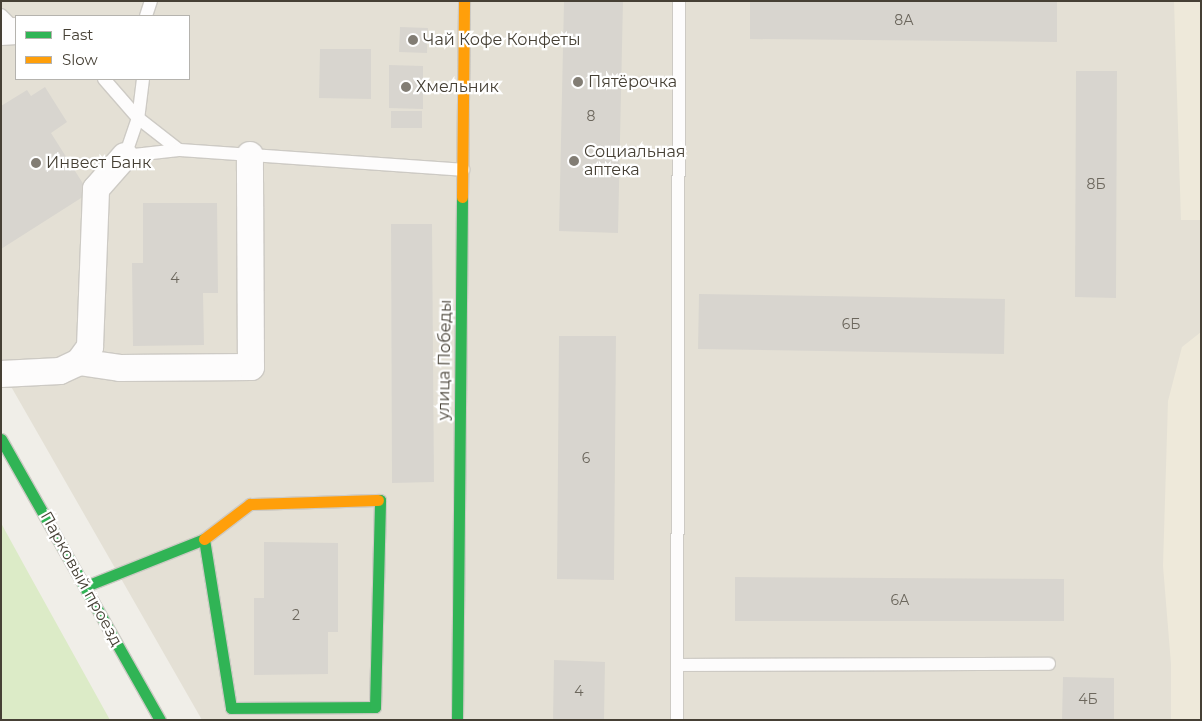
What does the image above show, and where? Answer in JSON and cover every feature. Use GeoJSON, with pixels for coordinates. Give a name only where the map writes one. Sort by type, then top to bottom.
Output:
{"type":"FeatureCollection","features":[{"type":"Feature","properties":{"kind":"street","name":"улица Победы"},"geometry":{"type":"LineString","coordinates":[[457,720],[464,1]]}},
{"type":"Feature","properties":{"kind":"street"},"geometry":{"type":"LineString","coordinates":[[1,32],[15,31]]}},
{"type":"Feature","properties":{"kind":"street"},"geometry":{"type":"LineString","coordinates":[[79,362],[120,368],[251,367],[250,155]]}},
{"type":"Feature","properties":{"kind":"street"},"geometry":{"type":"LineString","coordinates":[[1,374],[60,371],[79,362],[90,347],[96,189],[125,156]]}},
{"type":"Feature","properties":{"kind":"street","name":"Парковый проезд"},"geometry":{"type":"LineString","coordinates":[[1,439],[86,586],[160,720]]}},
{"type":"Feature","properties":{"kind":"street"},"geometry":{"type":"LineString","coordinates":[[86,586],[204,539],[250,504],[380,500],[375,707],[231,708],[204,539]]}},
{"type":"Feature","properties":{"kind":"lane"},"geometry":{"type":"LineString","coordinates":[[677,720],[680,1]]}},
{"type":"Feature","properties":{"kind":"lane"},"geometry":{"type":"LineString","coordinates":[[1,15],[15,30]]}},
{"type":"Feature","properties":{"kind":"lane"},"geometry":{"type":"LineString","coordinates":[[105,80],[138,118],[179,150]]}},
{"type":"Feature","properties":{"kind":"lane"},"geometry":{"type":"LineString","coordinates":[[143,80],[138,118],[125,156],[179,150],[463,170]]}},
{"type":"Feature","properties":{"kind":"lane"},"geometry":{"type":"LineString","coordinates":[[677,664],[1049,664]]}},
{"type":"Feature","properties":{"kind":"shaded area"},"geometry":{"type":"Polygon","coordinates":[[[1,1],[1201,1],[1201,720],[202,720],[1,369],[1,1]]]}},
{"type":"Feature","properties":{"kind":"shaded area"},"geometry":{"type":"Polygon","coordinates":[[[1174,1],[1201,1],[1201,220],[1181,220],[1174,1]]]}},
{"type":"Feature","properties":{"kind":"shaded area"},"geometry":{"type":"Polygon","coordinates":[[[1201,332],[1201,720],[1171,720],[1171,664],[1163,566],[1168,401],[1182,347],[1201,332]]]}},
{"type":"Feature","properties":{"kind":"green space"},"geometry":{"type":"Polygon","coordinates":[[[1,523],[29,574],[110,720],[1,720],[1,523]]]}},
{"type":"Feature","properties":{"kind":"building"},"geometry":{"type":"Polygon","coordinates":[[[564,1],[623,1],[618,233],[559,231],[564,1]]]}},
{"type":"Feature","properties":{"kind":"building"},"geometry":{"type":"Polygon","coordinates":[[[750,1],[1057,1],[1057,42],[750,39],[750,1]]]}},
{"type":"Feature","properties":{"kind":"building","name":"Чай Кофе Конфеты"},"geometry":{"type":"Polygon","coordinates":[[[400,27],[428,28],[427,53],[399,52],[400,27]]]}},
{"type":"Feature","properties":{"kind":"building"},"geometry":{"type":"Polygon","coordinates":[[[320,49],[371,49],[371,99],[319,98],[320,49]]]}},
{"type":"Feature","properties":{"kind":"building","name":"Хмельник"},"geometry":{"type":"Polygon","coordinates":[[[389,65],[423,66],[423,109],[389,108],[389,65]]]}},
{"type":"Feature","properties":{"kind":"building"},"geometry":{"type":"Polygon","coordinates":[[[1076,71],[1117,71],[1116,298],[1075,297],[1076,71]]]}},
{"type":"Feature","properties":{"kind":"building","name":"Инвест Банк"},"geometry":{"type":"Polygon","coordinates":[[[45,87],[67,122],[51,133],[89,193],[1,249],[1,106],[27,90],[31,96],[45,87]]]}},
{"type":"Feature","properties":{"kind":"building"},"geometry":{"type":"Polygon","coordinates":[[[391,111],[422,111],[422,128],[391,128],[391,111]]]}},
{"type":"Feature","properties":{"kind":"building"},"geometry":{"type":"Polygon","coordinates":[[[143,203],[217,203],[218,293],[203,293],[204,345],[133,346],[132,263],[143,263],[143,203]]]}},
{"type":"Feature","properties":{"kind":"building"},"geometry":{"type":"Polygon","coordinates":[[[391,224],[432,224],[434,482],[392,483],[391,224]]]}},
{"type":"Feature","properties":{"kind":"building"},"geometry":{"type":"Polygon","coordinates":[[[699,294],[1005,299],[1004,354],[698,349],[699,294]]]}},
{"type":"Feature","properties":{"kind":"building"},"geometry":{"type":"Polygon","coordinates":[[[559,336],[616,336],[614,580],[557,579],[559,336]]]}},
{"type":"Feature","properties":{"kind":"building"},"geometry":{"type":"Polygon","coordinates":[[[264,542],[338,543],[338,632],[328,632],[328,674],[254,675],[254,598],[264,598],[264,542]]]}},
{"type":"Feature","properties":{"kind":"building"},"geometry":{"type":"Polygon","coordinates":[[[735,577],[1064,579],[1064,621],[735,621],[735,577]]]}},
{"type":"Feature","properties":{"kind":"building"},"geometry":{"type":"Polygon","coordinates":[[[554,660],[605,662],[604,720],[553,720],[554,660]]]}},
{"type":"Feature","properties":{"kind":"building"},"geometry":{"type":"Polygon","coordinates":[[[1063,677],[1114,678],[1114,720],[1062,720],[1063,677]]]}},
{"type":"Feature","properties":{"kind":"traffic: fast"},"geometry":{"type":"LineString","coordinates":[[457,720],[462,197]]}},
{"type":"Feature","properties":{"kind":"traffic: fast"},"geometry":{"type":"LineString","coordinates":[[1,439],[160,720]]}},
{"type":"Feature","properties":{"kind":"traffic: fast"},"geometry":{"type":"LineString","coordinates":[[86,586],[204,539],[231,708],[375,707],[380,500],[378,500]]}},
{"type":"Feature","properties":{"kind":"traffic: slow"},"geometry":{"type":"LineString","coordinates":[[462,197],[464,1]]}},
{"type":"Feature","properties":{"kind":"traffic: slow"},"geometry":{"type":"LineString","coordinates":[[204,539],[250,504],[378,500]]}},
{"type":"Feature","properties":{"kind":"place","name":"Чай Кофе Конфеты"},"geometry":{"type":"Point","coordinates":[413,40]}},
{"type":"Feature","properties":{"kind":"place","name":"Пятёрочка"},"geometry":{"type":"Point","coordinates":[578,82]}},
{"type":"Feature","properties":{"kind":"place","name":"Хмельник"},"geometry":{"type":"Point","coordinates":[406,87]}},
{"type":"Feature","properties":{"kind":"place","name":"Социальная аптека"},"geometry":{"type":"Point","coordinates":[574,161]}},
{"type":"Feature","properties":{"kind":"place","name":"Инвест Банк"},"geometry":{"type":"Point","coordinates":[36,163]}}]}
